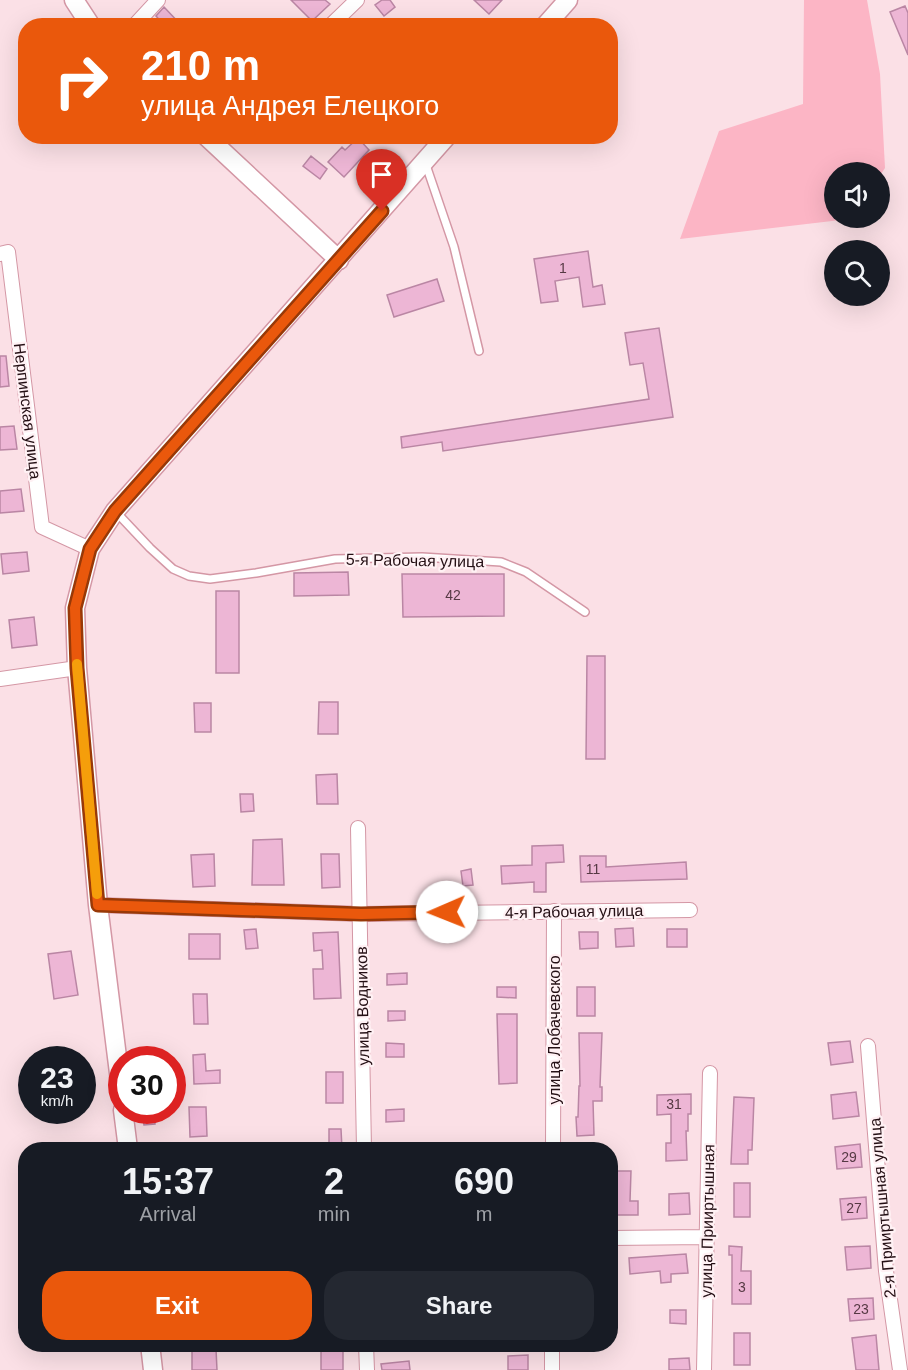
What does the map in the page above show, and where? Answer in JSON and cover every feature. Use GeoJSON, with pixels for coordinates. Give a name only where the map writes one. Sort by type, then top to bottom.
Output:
{"type":"FeatureCollection","features":[{"type":"Feature","properties":{"kind":"main road"},"geometry":{"type":"LineString","coordinates":[[74,0],[86,18]]}},
{"type":"Feature","properties":{"kind":"main road"},"geometry":{"type":"LineString","coordinates":[[552,18],[568,0]]}},
{"type":"Feature","properties":{"kind":"main road"},"geometry":{"type":"LineString","coordinates":[[221,144],[339,260]]}},
{"type":"Feature","properties":{"kind":"main road"},"geometry":{"type":"LineString","coordinates":[[116,1046],[98,905],[77,668],[75,608],[90,549],[115,511],[440,144]]}},
{"type":"Feature","properties":{"kind":"main road"},"geometry":{"type":"LineString","coordinates":[[125,1124],[127,1142]]}},
{"type":"Feature","properties":{"kind":"main road"},"geometry":{"type":"LineString","coordinates":[[151,1352],[153,1370]]}},
{"type":"Feature","properties":{"kind":"street"},"geometry":{"type":"LineString","coordinates":[[141,18],[158,0]]}},
{"type":"Feature","properties":{"kind":"street"},"geometry":{"type":"LineString","coordinates":[[338,18],[357,0]]}},
{"type":"Feature","properties":{"kind":"street","name":"Нерпинская улица"},"geometry":{"type":"LineString","coordinates":[[0,254],[9,252],[42,527],[90,549]]}},
{"type":"Feature","properties":{"kind":"street"},"geometry":{"type":"LineString","coordinates":[[0,679],[77,668]]}},
{"type":"Feature","properties":{"kind":"street","name":"улица Водников"},"geometry":{"type":"LineString","coordinates":[[358,828],[364,1142]]}},
{"type":"Feature","properties":{"kind":"street","name":"4-я Рабочая улица"},"geometry":{"type":"LineString","coordinates":[[98,905],[361,914],[690,910]]}},
{"type":"Feature","properties":{"kind":"street","name":"улица Лобачевского"},"geometry":{"type":"LineString","coordinates":[[553,1142],[554,911]]}},
{"type":"Feature","properties":{"kind":"street","name":"2-я Прииртышная улица"},"geometry":{"type":"LineString","coordinates":[[868,1046],[886,1271],[900,1370]]}},
{"type":"Feature","properties":{"kind":"street","name":"улица Прииртышная"},"geometry":{"type":"LineString","coordinates":[[704,1370],[710,1073]]}},
{"type":"Feature","properties":{"kind":"street"},"geometry":{"type":"LineString","coordinates":[[618,1238],[706,1237]]}},
{"type":"Feature","properties":{"kind":"street"},"geometry":{"type":"LineString","coordinates":[[366,1352],[367,1370]]}},
{"type":"Feature","properties":{"kind":"street"},"geometry":{"type":"LineString","coordinates":[[552,1352],[552,1370]]}},
{"type":"Feature","properties":{"kind":"lane"},"geometry":{"type":"LineString","coordinates":[[425,162],[454,248],[479,351]]}},
{"type":"Feature","properties":{"kind":"lane","name":"5-я Рабочая улица"},"geometry":{"type":"LineString","coordinates":[[115,511],[173,569],[189,576],[210,579],[335,559],[422,557],[501,562],[526,572],[585,612]]}},
{"type":"Feature","properties":{"kind":"shaded area"},"geometry":{"type":"Polygon","coordinates":[[[804,0],[867,0],[880,74],[885,162],[824,162],[824,222],[680,239],[719,131],[803,104],[804,0]]]}},
{"type":"Feature","properties":{"kind":"building"},"geometry":{"type":"Polygon","coordinates":[[[291,0],[325,0],[330,4],[315,18],[309,18],[291,0]]]}},
{"type":"Feature","properties":{"kind":"building"},"geometry":{"type":"Polygon","coordinates":[[[382,0],[390,0],[395,7],[384,16],[375,5],[382,0]]]}},
{"type":"Feature","properties":{"kind":"building"},"geometry":{"type":"Polygon","coordinates":[[[474,0],[502,0],[489,14],[474,0]]]}},
{"type":"Feature","properties":{"kind":"building"},"geometry":{"type":"Polygon","coordinates":[[[905,6],[908,13],[908,55],[890,12],[905,6]]]}},
{"type":"Feature","properties":{"kind":"building"},"geometry":{"type":"Polygon","coordinates":[[[164,7],[174,18],[158,18],[156,16],[164,7]]]}},
{"type":"Feature","properties":{"kind":"building"},"geometry":{"type":"Polygon","coordinates":[[[352,144],[364,144],[369,150],[344,177],[328,162],[342,147],[345,150],[352,144]]]}},
{"type":"Feature","properties":{"kind":"building"},"geometry":{"type":"Polygon","coordinates":[[[311,156],[327,169],[320,179],[303,166],[311,156]]]}},
{"type":"Feature","properties":{"kind":"building"},"geometry":{"type":"Polygon","coordinates":[[[588,251],[593,287],[602,285],[605,304],[583,307],[579,277],[555,281],[558,301],[541,303],[534,259],[588,251]]]}},
{"type":"Feature","properties":{"kind":"building"},"geometry":{"type":"Polygon","coordinates":[[[437,279],[444,301],[394,317],[387,295],[437,279]]]}},
{"type":"Feature","properties":{"kind":"building"},"geometry":{"type":"Polygon","coordinates":[[[659,328],[673,417],[443,451],[442,442],[402,448],[401,437],[649,399],[643,363],[630,365],[625,333],[659,328]]]}},
{"type":"Feature","properties":{"kind":"building"},"geometry":{"type":"Polygon","coordinates":[[[0,356],[6,356],[9,386],[0,387],[0,356]]]}},
{"type":"Feature","properties":{"kind":"building"},"geometry":{"type":"Polygon","coordinates":[[[14,426],[17,449],[0,450],[0,427],[14,426]]]}},
{"type":"Feature","properties":{"kind":"building"},"geometry":{"type":"Polygon","coordinates":[[[21,489],[24,511],[0,513],[0,491],[21,489]]]}},
{"type":"Feature","properties":{"kind":"building"},"geometry":{"type":"Polygon","coordinates":[[[27,552],[29,571],[3,574],[1,554],[27,552]]]}},
{"type":"Feature","properties":{"kind":"building"},"geometry":{"type":"Polygon","coordinates":[[[348,572],[349,595],[294,596],[294,573],[348,572]]]}},
{"type":"Feature","properties":{"kind":"building"},"geometry":{"type":"Polygon","coordinates":[[[402,574],[504,574],[504,616],[403,617],[402,574]]]}},
{"type":"Feature","properties":{"kind":"building"},"geometry":{"type":"Polygon","coordinates":[[[216,591],[239,591],[239,673],[216,673],[216,591]]]}},
{"type":"Feature","properties":{"kind":"building"},"geometry":{"type":"Polygon","coordinates":[[[34,617],[37,645],[12,648],[9,620],[34,617]]]}},
{"type":"Feature","properties":{"kind":"building"},"geometry":{"type":"Polygon","coordinates":[[[587,656],[605,656],[605,759],[586,759],[587,656]]]}},
{"type":"Feature","properties":{"kind":"building"},"geometry":{"type":"Polygon","coordinates":[[[319,702],[338,702],[338,734],[318,734],[319,702]]]}},
{"type":"Feature","properties":{"kind":"building"},"geometry":{"type":"Polygon","coordinates":[[[194,703],[211,703],[211,732],[195,732],[194,703]]]}},
{"type":"Feature","properties":{"kind":"building"},"geometry":{"type":"Polygon","coordinates":[[[337,774],[338,804],[317,804],[316,775],[337,774]]]}},
{"type":"Feature","properties":{"kind":"building"},"geometry":{"type":"Polygon","coordinates":[[[240,794],[253,794],[254,811],[241,812],[240,794]]]}},
{"type":"Feature","properties":{"kind":"building"},"geometry":{"type":"Polygon","coordinates":[[[282,839],[284,885],[252,885],[253,840],[282,839]]]}},
{"type":"Feature","properties":{"kind":"building"},"geometry":{"type":"Polygon","coordinates":[[[563,845],[564,862],[546,863],[546,892],[534,892],[534,882],[502,884],[501,866],[532,865],[532,846],[563,845]]]}},
{"type":"Feature","properties":{"kind":"building"},"geometry":{"type":"Polygon","coordinates":[[[214,854],[215,886],[193,887],[191,855],[214,854]]]}},
{"type":"Feature","properties":{"kind":"building"},"geometry":{"type":"Polygon","coordinates":[[[321,854],[339,854],[340,887],[322,888],[321,854]]]}},
{"type":"Feature","properties":{"kind":"building"},"geometry":{"type":"Polygon","coordinates":[[[580,856],[606,856],[606,867],[686,862],[687,879],[581,882],[580,856]]]}},
{"type":"Feature","properties":{"kind":"building"},"geometry":{"type":"Polygon","coordinates":[[[471,869],[473,885],[463,886],[461,871],[471,869]]]}},
{"type":"Feature","properties":{"kind":"building"},"geometry":{"type":"Polygon","coordinates":[[[633,928],[634,946],[616,947],[615,929],[633,928]]]}},
{"type":"Feature","properties":{"kind":"building"},"geometry":{"type":"Polygon","coordinates":[[[256,929],[258,948],[246,949],[244,930],[256,929]]]}},
{"type":"Feature","properties":{"kind":"building"},"geometry":{"type":"Polygon","coordinates":[[[667,929],[687,929],[687,947],[667,947],[667,929]]]}},
{"type":"Feature","properties":{"kind":"building"},"geometry":{"type":"Polygon","coordinates":[[[338,932],[341,998],[314,999],[313,969],[323,969],[322,950],[314,951],[313,933],[338,932]]]}},
{"type":"Feature","properties":{"kind":"building"},"geometry":{"type":"Polygon","coordinates":[[[579,932],[598,932],[598,948],[580,949],[579,932]]]}},
{"type":"Feature","properties":{"kind":"building"},"geometry":{"type":"Polygon","coordinates":[[[189,934],[220,934],[220,959],[189,959],[189,934]]]}},
{"type":"Feature","properties":{"kind":"building"},"geometry":{"type":"Polygon","coordinates":[[[71,951],[78,995],[54,999],[48,954],[71,951]]]}},
{"type":"Feature","properties":{"kind":"building"},"geometry":{"type":"Polygon","coordinates":[[[407,973],[407,984],[387,985],[387,974],[407,973]]]}},
{"type":"Feature","properties":{"kind":"building"},"geometry":{"type":"Polygon","coordinates":[[[497,987],[516,987],[516,998],[497,997],[497,987]]]}},
{"type":"Feature","properties":{"kind":"building"},"geometry":{"type":"Polygon","coordinates":[[[577,987],[595,987],[595,1016],[577,1016],[577,987]]]}},
{"type":"Feature","properties":{"kind":"building"},"geometry":{"type":"Polygon","coordinates":[[[193,994],[207,994],[208,1024],[194,1024],[193,994]]]}},
{"type":"Feature","properties":{"kind":"building"},"geometry":{"type":"Polygon","coordinates":[[[388,1011],[405,1011],[405,1020],[388,1021],[388,1011]]]}},
{"type":"Feature","properties":{"kind":"building"},"geometry":{"type":"Polygon","coordinates":[[[497,1014],[517,1014],[517,1083],[499,1084],[497,1014]]]}},
{"type":"Feature","properties":{"kind":"building"},"geometry":{"type":"Polygon","coordinates":[[[579,1033],[602,1033],[600,1087],[602,1087],[602,1101],[593,1101],[594,1135],[577,1136],[576,1117],[578,1117],[580,1086],[579,1033]]]}},
{"type":"Feature","properties":{"kind":"building"},"geometry":{"type":"Polygon","coordinates":[[[850,1041],[853,1062],[831,1065],[828,1043],[850,1041]]]}},
{"type":"Feature","properties":{"kind":"building"},"geometry":{"type":"Polygon","coordinates":[[[386,1043],[404,1044],[404,1057],[386,1057],[386,1043]]]}},
{"type":"Feature","properties":{"kind":"building"},"geometry":{"type":"Polygon","coordinates":[[[205,1054],[206,1071],[220,1070],[220,1083],[194,1084],[193,1055],[205,1054]]]}},
{"type":"Feature","properties":{"kind":"building"},"geometry":{"type":"Polygon","coordinates":[[[326,1072],[343,1072],[343,1103],[326,1103],[326,1072]]]}},
{"type":"Feature","properties":{"kind":"building"},"geometry":{"type":"Polygon","coordinates":[[[856,1092],[859,1116],[833,1119],[831,1095],[856,1092]]]}},
{"type":"Feature","properties":{"kind":"building"},"geometry":{"type":"Polygon","coordinates":[[[691,1094],[691,1114],[688,1114],[688,1131],[686,1131],[687,1160],[666,1161],[666,1143],[671,1143],[671,1114],[657,1115],[657,1095],[691,1094]]]}},
{"type":"Feature","properties":{"kind":"building"},"geometry":{"type":"Polygon","coordinates":[[[734,1097],[754,1098],[752,1150],[748,1150],[748,1164],[731,1164],[734,1097]]]}},
{"type":"Feature","properties":{"kind":"building"},"geometry":{"type":"Polygon","coordinates":[[[189,1107],[206,1107],[207,1136],[190,1137],[189,1107]]]}},
{"type":"Feature","properties":{"kind":"building"},"geometry":{"type":"Polygon","coordinates":[[[404,1109],[404,1121],[386,1122],[386,1110],[404,1109]]]}},
{"type":"Feature","properties":{"kind":"building"},"geometry":{"type":"Polygon","coordinates":[[[329,1129],[341,1129],[342,1142],[329,1142],[329,1129]]]}},
{"type":"Feature","properties":{"kind":"building"},"geometry":{"type":"Polygon","coordinates":[[[860,1144],[862,1167],[837,1169],[835,1147],[860,1144]]]}},
{"type":"Feature","properties":{"kind":"building"},"geometry":{"type":"Polygon","coordinates":[[[618,1171],[631,1171],[630,1201],[638,1201],[638,1215],[618,1215],[618,1171]]]}},
{"type":"Feature","properties":{"kind":"building"},"geometry":{"type":"Polygon","coordinates":[[[734,1183],[750,1183],[750,1217],[734,1217],[734,1183]]]}},
{"type":"Feature","properties":{"kind":"building"},"geometry":{"type":"Polygon","coordinates":[[[689,1193],[690,1214],[669,1215],[669,1194],[689,1193]]]}},
{"type":"Feature","properties":{"kind":"building"},"geometry":{"type":"Polygon","coordinates":[[[866,1197],[867,1218],[842,1220],[840,1199],[866,1197]]]}},
{"type":"Feature","properties":{"kind":"building"},"geometry":{"type":"Polygon","coordinates":[[[729,1246],[742,1247],[741,1271],[751,1271],[751,1304],[732,1304],[732,1255],[729,1255],[729,1246]]]}},
{"type":"Feature","properties":{"kind":"building"},"geometry":{"type":"Polygon","coordinates":[[[870,1246],[871,1268],[847,1270],[845,1247],[870,1246]]]}},
{"type":"Feature","properties":{"kind":"building"},"geometry":{"type":"Polygon","coordinates":[[[686,1254],[688,1273],[671,1274],[671,1282],[661,1283],[660,1271],[630,1274],[629,1258],[686,1254]]]}},
{"type":"Feature","properties":{"kind":"building"},"geometry":{"type":"Polygon","coordinates":[[[873,1298],[874,1319],[850,1321],[848,1299],[873,1298]]]}},
{"type":"Feature","properties":{"kind":"building"},"geometry":{"type":"Polygon","coordinates":[[[670,1310],[686,1310],[686,1324],[670,1323],[670,1310]]]}},
{"type":"Feature","properties":{"kind":"building"},"geometry":{"type":"Polygon","coordinates":[[[734,1333],[750,1333],[750,1365],[734,1365],[734,1333]]]}},
{"type":"Feature","properties":{"kind":"building"},"geometry":{"type":"Polygon","coordinates":[[[876,1335],[879,1370],[856,1370],[852,1338],[876,1335]]]}},
{"type":"Feature","properties":{"kind":"building"},"geometry":{"type":"Polygon","coordinates":[[[192,1352],[216,1352],[217,1370],[192,1370],[192,1352]]]}},
{"type":"Feature","properties":{"kind":"building"},"geometry":{"type":"Polygon","coordinates":[[[321,1352],[343,1352],[343,1370],[321,1370],[321,1352]]]}},
{"type":"Feature","properties":{"kind":"building"},"geometry":{"type":"Polygon","coordinates":[[[528,1355],[528,1370],[508,1370],[508,1356],[528,1355]]]}},
{"type":"Feature","properties":{"kind":"building"},"geometry":{"type":"Polygon","coordinates":[[[689,1358],[690,1370],[669,1370],[669,1359],[689,1358]]]}},
{"type":"Feature","properties":{"kind":"building"},"geometry":{"type":"Polygon","coordinates":[[[409,1361],[410,1370],[382,1370],[381,1364],[409,1361]]]}},
{"type":"Feature","properties":{"kind":"slow traffic"},"geometry":{"type":"LineString","coordinates":[[77,664],[97,894]]}},
{"type":"Feature","properties":{"kind":"route"},"geometry":{"type":"LineString","coordinates":[[382,211],[115,511],[90,549],[75,608],[77,668],[98,905],[361,914],[447,912]]}}]}
